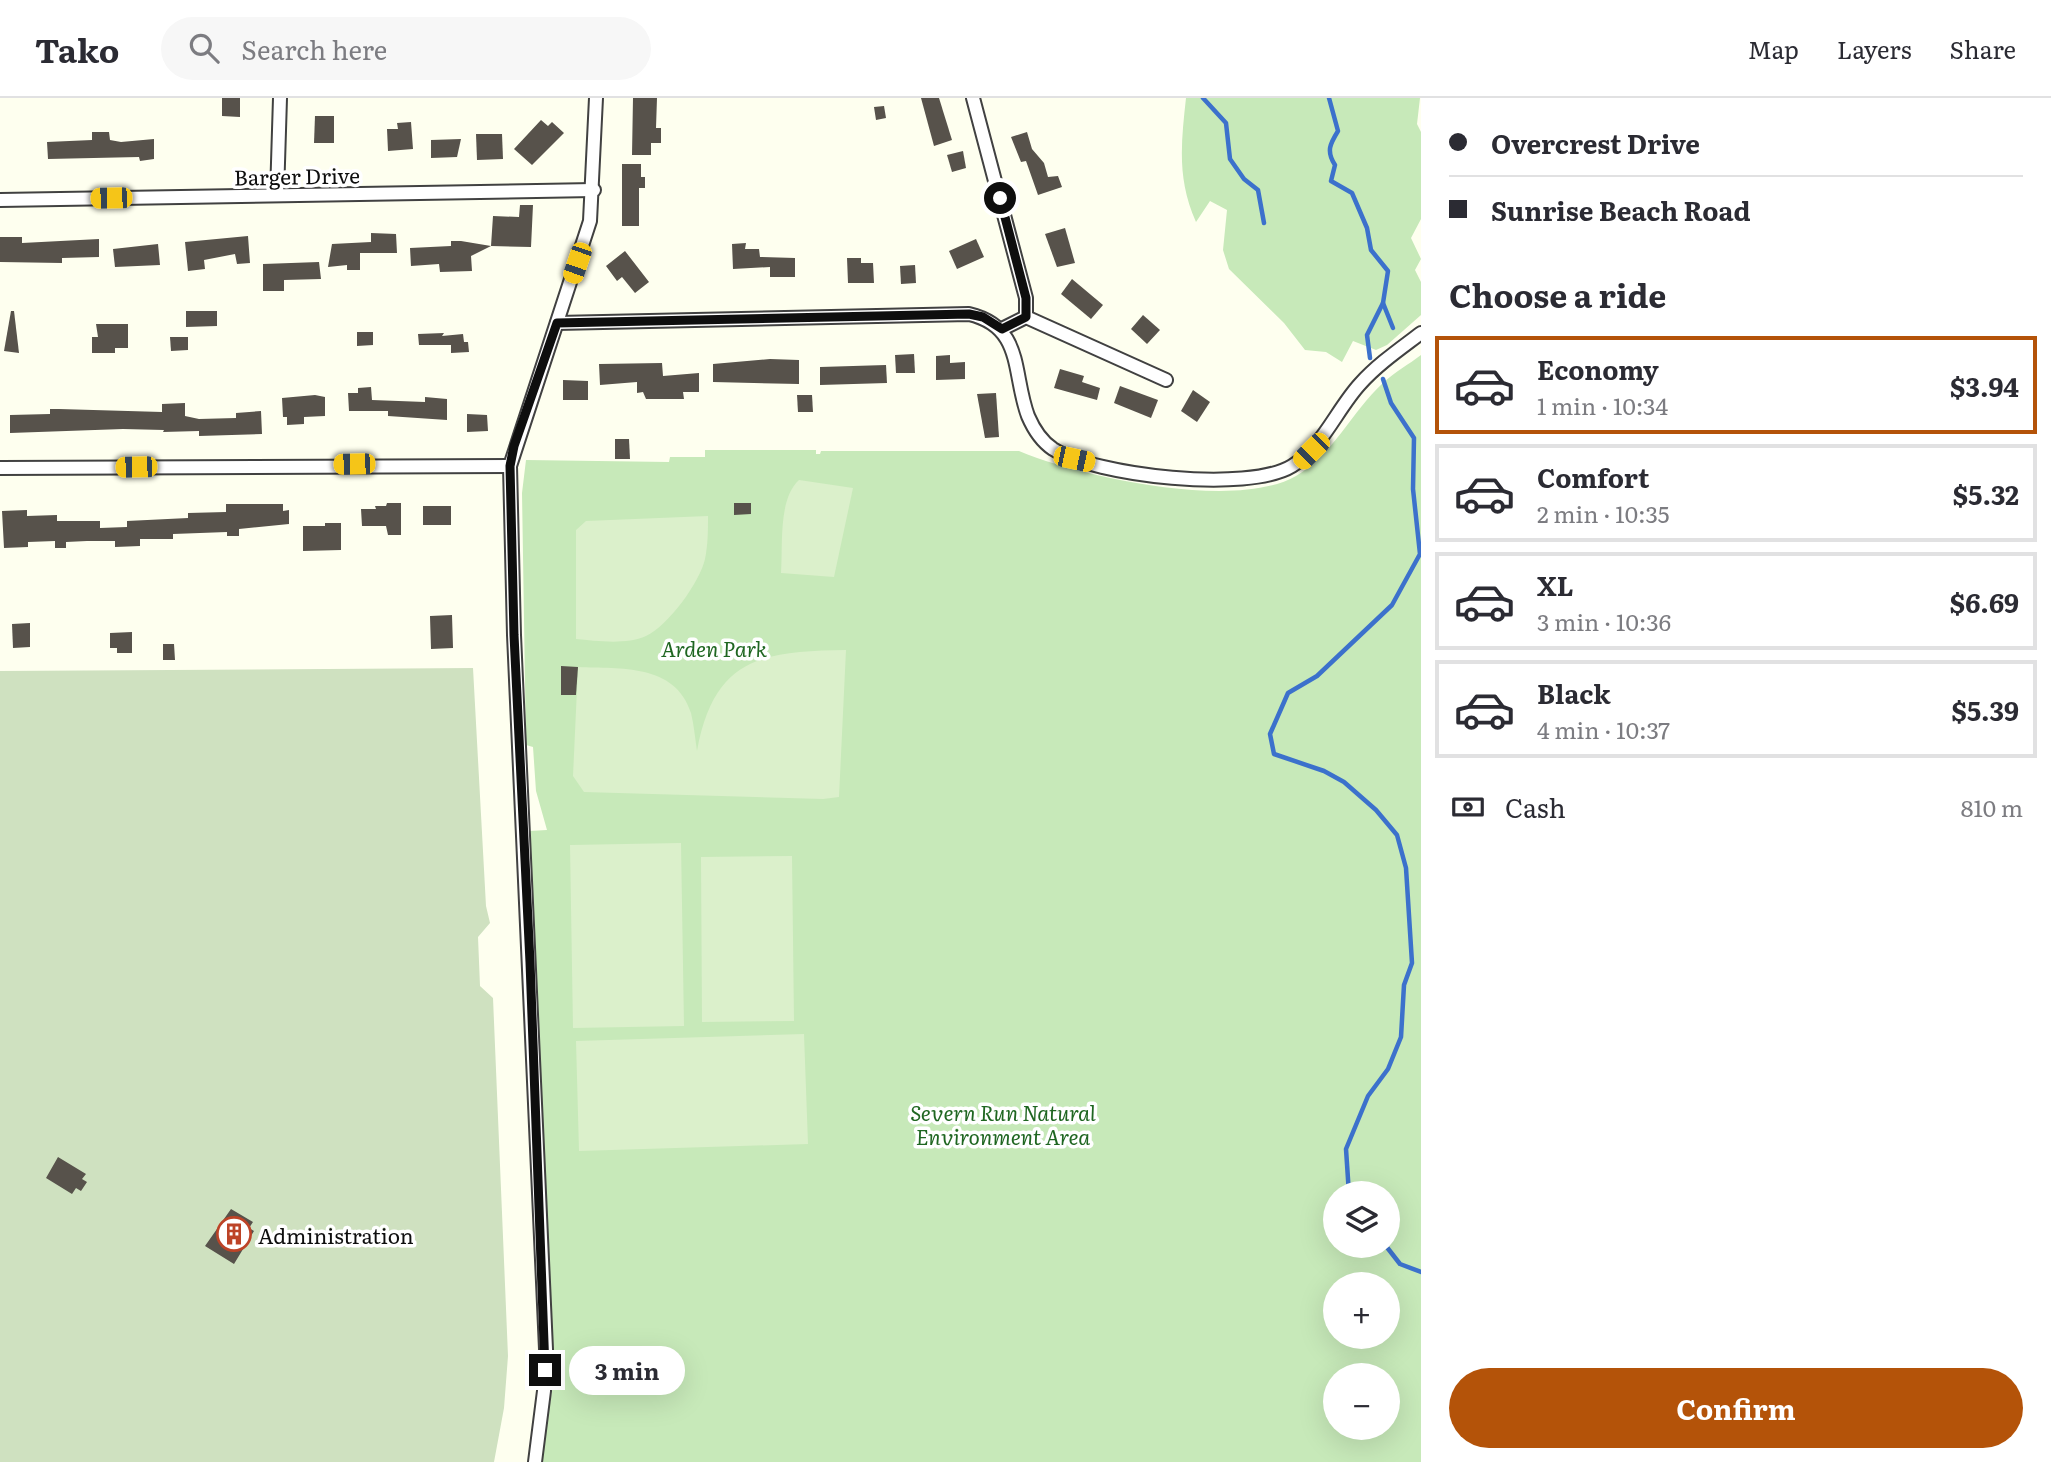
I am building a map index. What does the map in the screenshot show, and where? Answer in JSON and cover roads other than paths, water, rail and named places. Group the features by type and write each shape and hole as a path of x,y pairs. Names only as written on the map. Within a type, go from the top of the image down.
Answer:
{"street":[{"path":"277,195 280,98"},
{"path":"535,1462 546,1349 514,635 510,466 514,446 584,243 594,190 596,98"},
{"path":"973,98 1026,298 1026,317"},
{"name":"Barger Drive","path":"0,200 594,190"},
{"path":"557,323 969,314 983,317 1002,329 1013,354 1030,420 1040,438 1049,446 1074,459 1111,467 1214,481 1265,477 1300,461 1359,384 1421,333"},
{"path":"1002,329 1026,317"},
{"path":"1026,317 1166,380"},
{"path":"0,468 510,466"}],"waterway":[{"path":"1203,98 1226,123 1230,159 1244,179 1258,190 1264,223"},
{"path":"1329,98 1338,131 1330,148 1335,165 1331,181 1352,193 1367,228 1371,250 1388,271 1383,303 1367,335 1370,358"},
{"path":"1383,303 1393,328"},
{"path":"1348,1181 1346,1149 1368,1096 1388,1069 1401,1037 1404,985 1412,963 1406,868 1397,835 1376,810 1344,782 1324,771 1274,754 1270,734 1288,693 1317,676 1392,605 1420,554 1413,489 1414,438 1391,403 1383,379"},
{"path":"1395,1258 1400,1264 1421,1272"}],"place":[{"name":"Administration","path":"234,1234"}],"park label":[{"name":"Arden Park","path":"714,647"},
{"name":"Severn Run Natural Environment Area","path":"1003,1123"}]}
